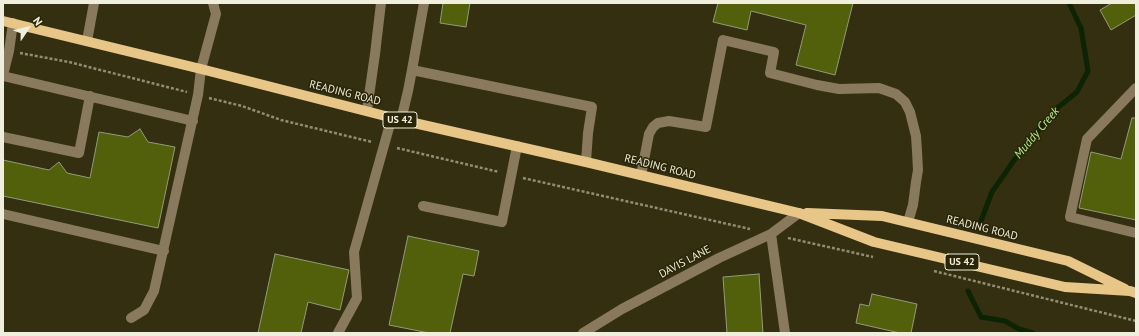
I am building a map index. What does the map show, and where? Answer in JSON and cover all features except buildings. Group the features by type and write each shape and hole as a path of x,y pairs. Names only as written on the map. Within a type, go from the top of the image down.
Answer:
{"main road":[{"name":"READING ROAD","path":"3,21 396,118 799,213 874,242 1065,287 1133,292"},
{"name":"READING ROAD","path":"799,213 882,216 908,222 1068,261 1133,292"}],"street":[{"path":"87,41 94,3"},
{"path":"131,318 144,310 154,291 193,121 202,69 216,14 213,3"},
{"path":"367,110 376,54 381,3"},
{"path":"338,333 357,298 354,252 385,145 408,91 424,3"},
{"path":"13,23 9,51 3,76 193,121"},
{"path":"641,175 649,134 653,127 658,123 669,121 706,127 723,40 774,52 770,73 817,85 840,89 879,88 896,94 905,102 910,112 916,136 918,170 913,205 908,222"},
{"path":"412,70 592,107 586,162"},
{"path":"1136,88 1087,139 1070,217 1136,233"},
{"path":"3,137 79,153 90,96"},
{"path":"423,206 502,222 517,146"},
{"name":"DAVIS LANE","path":"583,333 622,309 719,258 771,234 799,213"},
{"path":"3,214 164,251"},
{"path":"771,234 785,333"}],"path":[{"path":"9,51 69,62 242,106 281,120 511,175 875,257"},
{"path":"932,270 1136,321"}],"waterway":[{"name":"Muddy Creek","path":"981,221 992,192 1015,159 1056,109 1077,92 1088,71 1081,28 1069,3"},
{"name":"Muddy Creek","path":"968,291 981,317 1005,321 1019,329 1033,333"}]}
